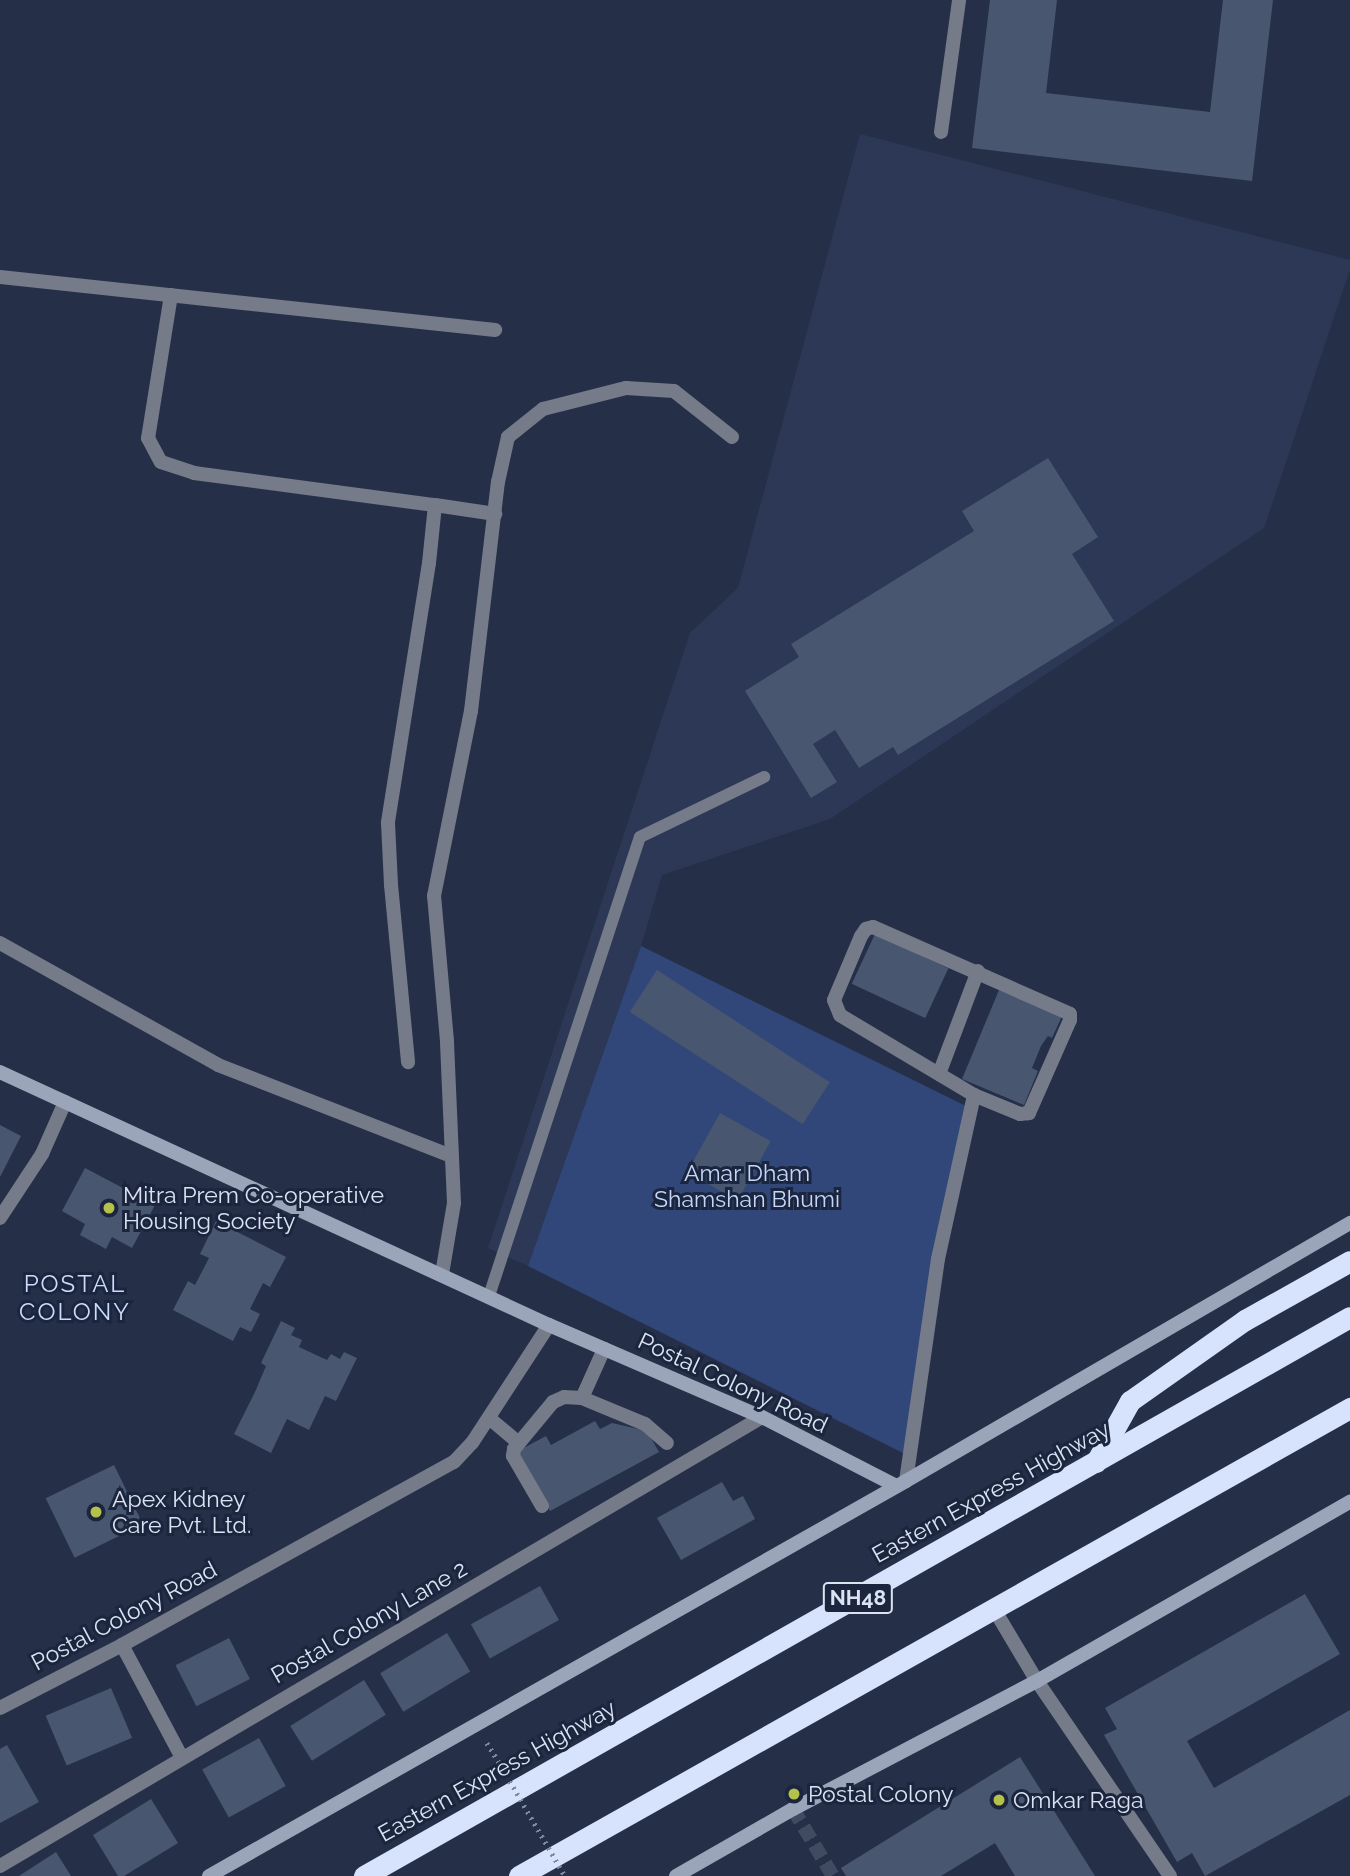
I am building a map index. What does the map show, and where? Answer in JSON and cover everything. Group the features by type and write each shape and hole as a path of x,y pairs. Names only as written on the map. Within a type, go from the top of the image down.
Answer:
{"highway":[{"path":"1095,1464 1130,1401 1245,1320 1350,1261"},
{"name":"Eastern Express Highway","path":"364,1876 1095,1464 1350,1317"},
{"path":"519,1876 1350,1409"}],"street":[{"path":"941,132 959,0"},
{"path":"0,277 495,330"},
{"path":"171,295 148,438 161,462 194,473 495,514"},
{"path":"442,1274 454,1203 447,1041 434,896 471,711 495,514 508,437 543,409 626,388 674,391 732,437"},
{"path":"408,1062 391,885 388,823 429,563 435,505"},
{"path":"873,927 978,971 1066,1010 1071,1017 1029,1113 1020,1114 974,1095 939,1074 840,1015 834,1000 866,929 873,927"},
{"path":"0,943 218,1065 452,1156"},
{"path":"939,1074 978,971"},
{"name":"Postal Colony Road","path":"0,1072 549,1325 762,1417 901,1484"},
{"path":"901,1484 938,1259 974,1095"},
{"path":"0,1218 43,1154 65,1102"},
{"path":"208,1876 901,1484 1350,1223"},
{"name":"Postal Colony Road","path":"0,1708 122,1645 454,1462 489,1418 549,1325"},
{"path":"582,1398 604,1349"},
{"path":"542,1506 513,1455 519,1443 553,1402 564,1397 582,1398 645,1424 667,1443"},
{"name":"Postal Colony Lane 2","path":"0,1866 762,1417"},
{"path":"489,1418 519,1443"},
{"path":"676,1876 793,1809 1037,1681 1350,1502"},
{"path":"995,1609 1037,1681 1170,1876"},
{"path":"122,1645 182,1758"}],"lane":[{"path":"489,1296 640,837 764,777"}],"path":[{"path":"503,1769 565,1876"}],"shaded area":[{"path":"860,134 1350,260 1350,269 1264,528 830,819 662,875 641,946 528,1266 488,1248 690,633 738,588"}],"green space":[{"name":"Amar Dham Shamshan Bhumi","path":"641,946 970,1108 907,1455 528,1266"}],"building":[{"path":"990,0 1057,0 1046,93 1210,112 1223,0 1273,0 1252,181 972,148"},
{"path":"1048,458 1098,537 1072,554 1114,621 898,755 893,747 859,768 835,730 813,744 837,782 811,798 745,691 799,657 791,644 974,531 962,511"},
{"path":"875,934 948,968 925,1018 852,984"},
{"path":"657,970 830,1082 803,1124 630,1012"},
{"path":"999,990 1062,1016 1052,1038 1048,1036 1041,1046 1032,1068 1038,1071 1024,1105 962,1079"},
{"path":"720,1113 771,1141 738,1201 687,1172"},
{"path":"0,1125 21,1136 0,1177"},
{"name":"Mitra Prem Co-operative Housing Society","path":"85,1168 155,1205 132,1248 112,1237 106,1249 80,1235 85,1224 62,1211"},
{"path":"216,1221 286,1257 270,1287 263,1283 250,1309 260,1314 251,1332 240,1327 233,1341 173,1310 188,1281 195,1285 209,1258 200,1254"},
{"path":"281,1321 295,1328 291,1335 302,1340 299,1347 327,1360 331,1354 340,1359 344,1352 357,1358 336,1401 325,1396 309,1430 287,1419 271,1453 234,1434 266,1366 261,1363"},
{"path":"595,1421 600,1429 612,1423 647,1431 659,1452 550,1511 518,1451 546,1436 551,1445"},
{"path":"114,1465 143,1524 75,1558 46,1498"},
{"path":"722,1482 733,1501 743,1496 755,1519 681,1560 657,1518"},
{"path":"540,1586 559,1620 490,1658 471,1624"},
{"path":"1305,1594 1340,1654 1187,1741 1214,1788 1350,1710 1350,1795 1205,1876 1192,1853 1177,1862 1104,1735 1117,1729 1105,1708"},
{"path":"447,1633 470,1672 403,1712 380,1673"},
{"path":"229,1638 250,1679 196,1706 176,1665"},
{"path":"364,1680 386,1715 312,1761 290,1726"},
{"path":"111,1688 132,1738 67,1765 46,1716"},
{"path":"259,1738 286,1786 229,1818 202,1770"},
{"path":"7,1745 39,1802 0,1823 0,1749"},
{"name":"Omkar Raga","path":"1020,1757 1095,1876 1015,1876 995,1843 941,1876 846,1876 841,1868"},
{"path":"151,1799 178,1843 124,1876 118,1876 93,1835"},
{"path":"56,1852 71,1876 19,1876"}],"tunnel":[{"path":"793,1809 833,1876"}],"place":[{"name":"Mitra Prem Co-operative Housing Society","path":"109,1208"},
{"name":"Apex Kidney Care Pvt. Ltd.","path":"96,1512"},
{"name":"Postal Colony","path":"794,1794"},
{"name":"Omkar Raga","path":"999,1800"}],"district":[{"name":"POSTAL COLONY","path":"75,1298"}]}
